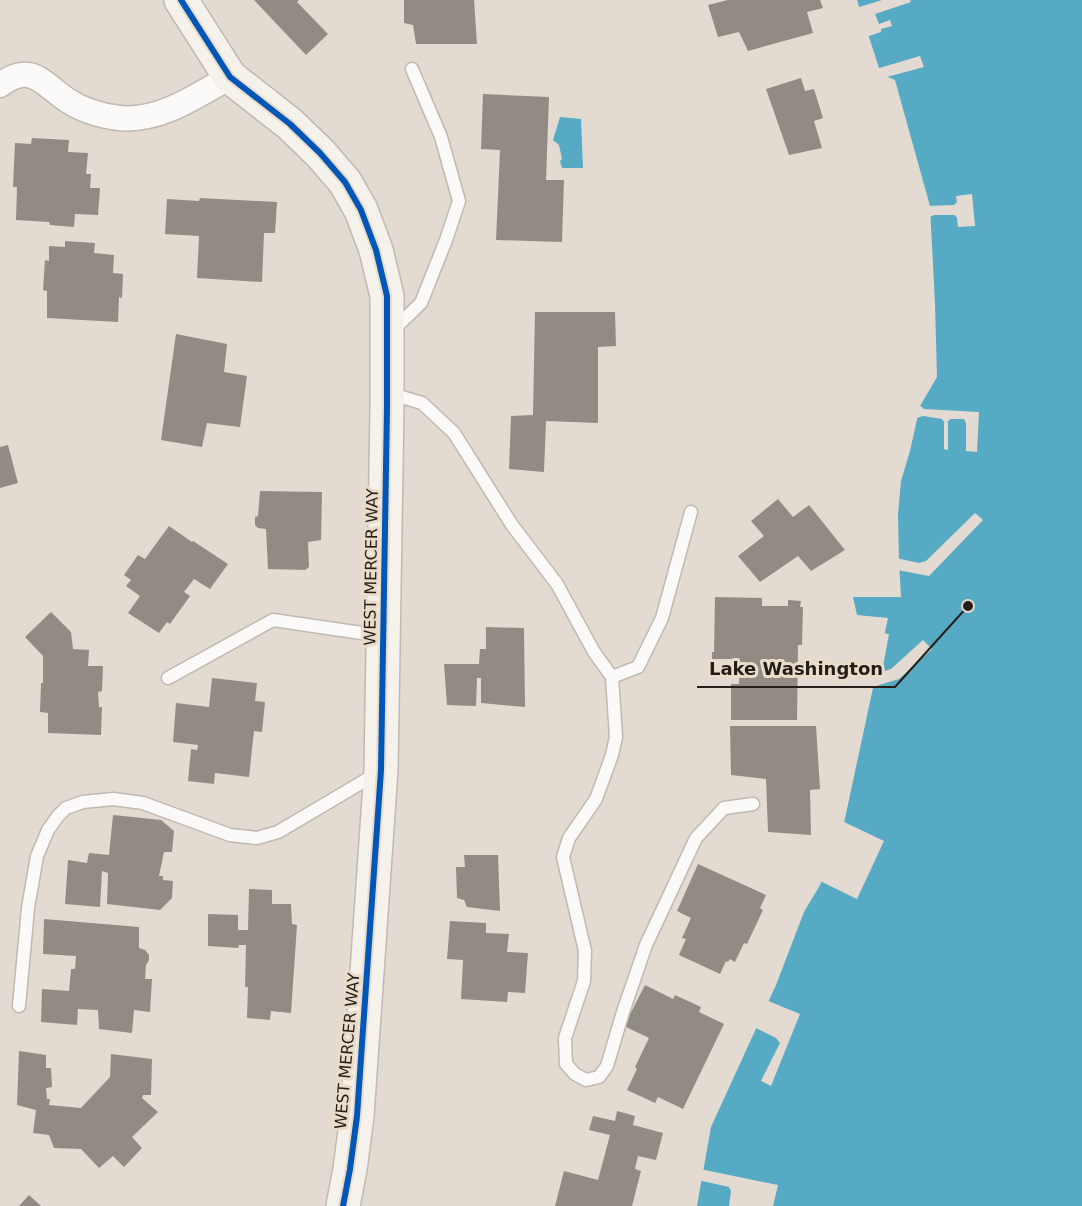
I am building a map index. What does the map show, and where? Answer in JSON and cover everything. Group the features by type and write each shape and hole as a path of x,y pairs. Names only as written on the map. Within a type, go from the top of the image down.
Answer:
{"street":[{"name":"WEST MERCER WAY","path":"181,0 230,77 290,124 320,153 345,182 361,210 376,250 387,296 381,770 357,1116 343,1206"},
{"path":"0,85 10,78 21,75 35,76 46,82 68,101 93,112 121,118 147,117 178,107 230,77"}],"lane":[{"path":"387,336 421,303 459,201 441,137 412,69"},
{"path":"387,393 422,403 454,433 512,525 557,584 594,652 612,677 616,736 612,755 596,799 569,838 563,857 585,951 584,981 566,1038 566,1064 574,1074 585,1080 599,1077 607,1066 622,1012 646,945 696,838 724,808 753,804"},
{"path":"612,677 638,667 662,618 691,512"},
{"path":"168,678 273,620 383,636"},
{"path":"19,1006 28,908 37,856 48,830 66,808 83,802 113,799 143,802 230,835 257,838 278,832 381,770"}],"water":[{"path":"857,0 1082,0 1082,1206 697,1206 711,1127 776,985 804,912 820,885 844,823 888,618 857,615 853,597 901,597 898,515 901,481 920,406 937,377 930,206 895,80 881,74"},
{"path":"560,117 581,119 583,168 562,168 559,145 553,140"}],"pier":[{"path":"882,0 910,0 911,2 875,14 879,24 890,20 892,26 866,37 856,8"},
{"path":"920,56 924,67 883,78 878,76 876,69"},
{"path":"972,194 975,226 958,227 955,215 928,217 927,206 954,205 957,202 956,196"},
{"path":"918,404 924,409 979,412 977,452 966,451 964,419 948,421 948,450 944,449 944,422 942,419 923,416 914,419"},
{"path":"975,513 983,520 929,576 897,570 896,558 919,563 926,561"},
{"path":"882,633 889,634 882,672 891,669 923,640 932,649 899,679 870,690"},
{"path":"842,821 884,841 857,899 818,880"},
{"path":"766,1000 800,1014 771,1086 761,1081 780,1043 776,1038 754,1027"},
{"path":"700,1169 778,1185 773,1206 729,1206 731,1191 729,1187 698,1180"}],"building":[{"path":"254,0 299,0 297,2 328,34 306,55"},
{"path":"404,0 474,0 477,44 416,44 413,25 404,23"},
{"path":"728,0 820,0 823,8 807,12 813,33 748,51 739,32 718,37 708,5"},
{"path":"801,78 805,91 814,89 823,118 814,121 822,148 789,155 766,89"},
{"path":"483,94 549,97 546,180 564,180 562,242 496,240 500,150 481,149"},
{"path":"32,138 69,140 68,152 88,153 86,174 91,174 90,188 100,188 98,215 75,214 74,227 50,225 49,222 16,220 17,187 13,187 15,143 31,144"},
{"path":"200,198 277,202 275,233 264,233 262,282 197,278 199,236 165,234 167,199 199,201"},
{"path":"65,241 95,243 94,253 114,255 113,273 123,274 118,322 47,318 47,291 43,290 45,260 49,261 49,246 65,247"},
{"path":"535,312 615,312 616,346 598,347 598,423 546,421 544,472 509,469 511,416 533,415"},
{"path":"176,334 227,344 224,372 247,376 240,427 207,423 202,447 161,440"},
{"path":"8,445 18,483 0,488 0,447"},
{"path":"260,491 322,492 321,540 308,542 309,567 305,570 268,569 266,529 255,525"},
{"path":"778,499 793,517 809,505 845,550 811,571 798,556 760,582 738,556 764,536 751,521"},
{"path":"169,526 228,564 210,589 194,579 184,592 190,596 170,624 167,622 159,633 128,613 140,596 126,586 131,580 124,575 138,555 145,559"},
{"path":"715,597 762,598 762,606 788,606 788,600 801,601 800,607 803,607 802,645 798,645 797,720 731,720 731,684 739,684 740,659 712,659"},
{"path":"51,612 71,632 73,649 89,650 88,666 103,666 102,691 98,692 99,707 102,707 101,735 48,733 48,713 40,712 43,656 25,637"},
{"path":"486,627 524,628 525,707 481,703 481,678 477,678 476,706 447,705 444,664 479,664 480,649 486,649"},
{"path":"212,678 257,683 255,701 265,702 262,732 254,731 249,777 215,773 214,784 188,781 191,749 197,750 198,745 173,742 176,703 209,707"},
{"path":"730,726 816,726 820,789 810,790 811,835 768,832 766,779 731,775"},
{"path":"113,815 161,820 174,831 172,852 164,852 159,876 163,876 163,880 173,881 172,898 160,910 107,904 108,873 102,871 100,907 65,904 68,860 87,863 89,853 109,855"},
{"path":"464,855 498,855 500,911 467,907 464,900 457,898 456,867 465,867"},
{"path":"698,864 766,895 760,908 763,910 747,944 744,943 735,962 730,959 726,961 720,974 679,955 686,939 682,938 691,918 677,911"},
{"path":"249,889 272,890 272,904 291,904 292,924 297,925 291,1013 271,1011 270,1020 247,1018 246,945 239,945 238,948 208,946 208,914 238,915 238,930 248,930"},
{"path":"44,919 139,927 139,948 145,950 149,955 145,979 152,979 150,1012 134,1010 132,1033 99,1029 98,1010 78,1009 77,1025 41,1022 42,989 69,991 71,969 75,969 76,956 43,954"},
{"path":"450,921 486,923 486,933 509,934 507,952 528,953 525,993 508,992 507,1002 461,999 463,960 447,959"},
{"path":"645,985 673,999 675,995 701,1007 699,1012 724,1024 683,1109 658,1097 655,1103 627,1090 649,1038 624,1026"},
{"path":"19,1051 46,1055 46,1068 51,1068 52,1087 46,1088 47,1099 50,1099 49,1105 81,1108 110,1077 111,1054 152,1059 151,1095 143,1095 142,1098 158,1112 132,1137 142,1148 124,1167 113,1156 99,1168 81,1149 54,1148 49,1135 33,1133 36,1110 17,1105"},
{"path":"617,1111 635,1116 633,1125 663,1133 656,1160 638,1156 635,1169 641,1171 632,1206 555,1206 564,1171 598,1180 610,1135 589,1130 593,1116 615,1121"},
{"path":"29,1195 41,1206 19,1206"}],"cycle path":[{"path":"181,0 230,77 290,124 320,153 345,182 361,210 376,250 387,296 381,770 357,1116 343,1206"}],"place":[{"name":"Lake Washington","path":"968,606"}]}
